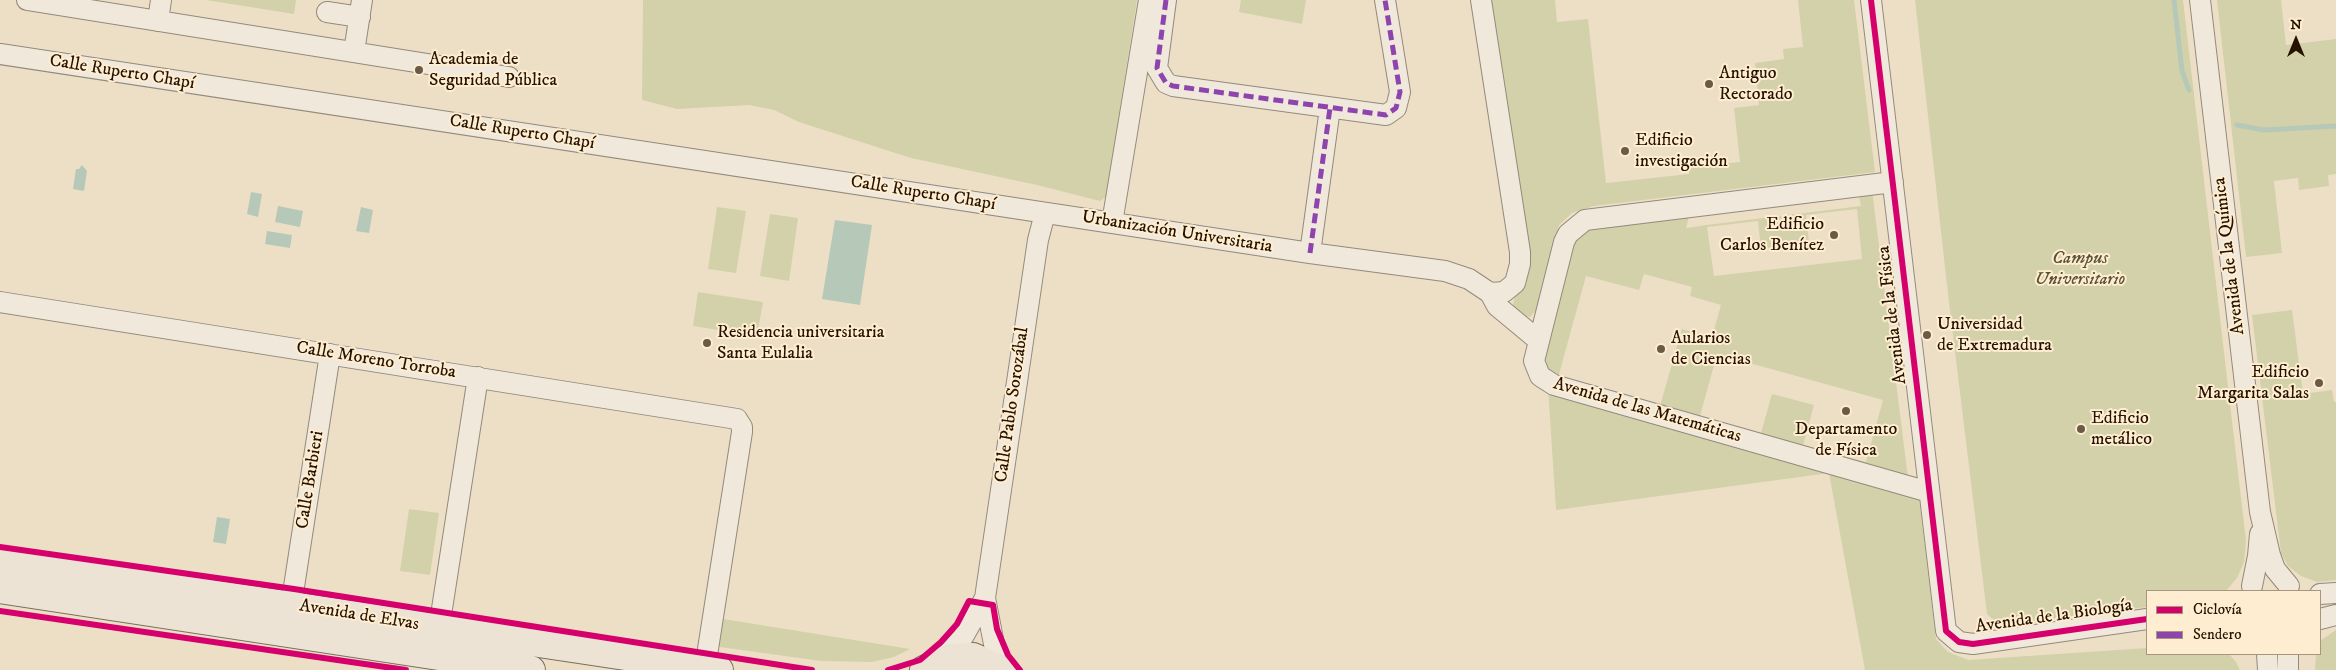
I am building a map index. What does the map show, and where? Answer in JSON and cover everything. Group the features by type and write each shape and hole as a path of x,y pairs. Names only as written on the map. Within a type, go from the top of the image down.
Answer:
{"highway":[{"name":"Avenida de Elvas","path":"0,562 712,669"},
{"name":"Avenida de Elvas","path":"0,589 531,670"},
{"path":"932,666 949,658 973,657 1004,670"}],"street":[{"path":"26,0 509,77"},
{"path":"158,21 161,0"},
{"path":"1112,223 1148,0"},
{"path":"1166,0 1157,68 1160,77 1166,83 1174,86 1386,115 1394,112 1398,105 1400,92 1385,0"},
{"path":"1480,0 1520,252 1518,276 1510,289 1496,294 1490,293"},
{"name":"Avenida de la Física","path":"1872,0 1944,626"},
{"name":"Avenida de la Química","path":"2200,0 2260,512 2275,569 2292,589"},
{"path":"327,12 361,9 354,52"},
{"name":"Calle Ruperto Chapí","path":"0,54 1045,213"},
{"path":"1310,253 1330,108"},
{"name":"Avenida de las Matemáticas","path":"1892,182 1585,220 1568,234 1564,242 1534,361 1540,376 1554,385 1928,492"},
{"name":"Urbanización Universitaria","path":"1045,213 1310,253 1445,271 1468,279 1490,293 1497,306 1538,340"},
{"name":"Calle Pablo Sorozábal","path":"1004,670 994,644 985,598 1038,240 1045,213"},
{"name":"Calle Moreno Torroba","path":"0,302 732,417 740,423 742,432 712,669"},
{"name":"Calle Barbieri","path":"291,606 330,354"},
{"path":"439,628 478,377"},
{"name":"Avenida de la Química","path":"2250,589 2258,556 2260,512"},
{"path":"2250,589 2271,581 2292,589"},
{"path":"2321,594 2336,593"},
{"name":"Calle Pablo Sorozábal","path":"932,666 963,637 985,598"},
{"path":"2321,618 2336,615"},
{"name":"Avenida de la Biología","path":"1944,626 1954,639 1973,644 2146,619"},
{"path":"2267,655 2268,670"},
{"path":"2288,655 2288,670"}],"green space":[{"path":"206,0 296,0 294,14"},
{"path":"643,0 1137,0 1106,197 1100,201 1037,185 911,158 799,122 774,110 749,105 677,109 642,100"},
{"path":"1241,0 1306,0 1302,24 1239,12"},
{"path":"1487,0 1555,0 1557,22 1588,19 1606,183 1689,174 1689,167 1740,162 1734,108 1759,105 1755,63 1784,59 1783,49 1803,47 1798,0 1854,0 1875,172 1594,206 1572,213 1559,225 1538,308 1530,317 1519,315 1513,306 1515,294 1524,284 1528,235"},
{"name":"Campus Universitario","path":"1915,0 2183,0 2246,541 2244,562 2237,578 2227,590 2146,590 2146,607 1999,625 1987,614"},
{"path":"2217,0 2281,0 2286,45 2336,39 2336,174 2328,175 2329,186 2299,190 2298,178 2274,181 2282,253 2246,257"},
{"path":"1872,190 1908,478 1555,378 1546,372 1541,357 1571,239 1588,226 1690,213 1686,228 1861,206 1858,192","holes":["1857,209 1862,259 1714,276 1707,227 1758,221 1761,249 1809,243 1806,215","1644,274 1692,287 1690,296 1721,305 1712,337 1682,329 1660,406 1558,378 1586,276 1639,290","1717,354 1883,400 1866,462 1803,445 1814,405 1772,394 1761,433 1700,416"]},
{"path":"717,207 746,211 736,273 708,269"},
{"path":"770,214 798,218 789,281 760,276"},
{"path":"698,292 763,302 757,336 693,326"},
{"path":"2292,310 2303,394 2332,390 2334,402 2336,402 2336,580 2317,582 2301,576 2288,566 2281,553 2252,315"},
{"path":"1548,387 1919,498 1936,639 1948,652 1968,660 2146,648 2146,655 2230,655 2240,670 1865,670 1829,473 1556,510"},
{"path":"409,509 439,513 430,575 400,571"},
{"path":"717,618 910,649 894,657 872,662 821,661 713,646"},
{"path":"2336,630 2336,670 2315,670 2316,655 2321,655 2321,640"}],"shaded area":[{"path":"82,165 87,171 84,191 73,189 76,169 79,169"},
{"path":"251,192 262,194 258,217 247,214"},
{"path":"278,206 303,211 300,227 275,222"},
{"path":"361,207 373,210 369,233 356,231"},
{"path":"835,220 872,225 860,305 822,299"},
{"path":"267,231 292,235 290,248 265,244"},
{"path":"217,517 230,519 226,544 213,542"}],"waterway":[{"path":"2174,0 2182,71 2189,90"},
{"path":"2237,125 2264,130 2336,126"}],"marked path":[{"path":"1166,0 1157,68 1166,83 1173,86 1386,115 1396,108 1400,92 1385,0"},
{"path":"1310,253 1330,108"}],"cycle path":[{"path":"1871,0 1946,631 1959,642 1973,644 2146,619"},
{"path":"0,547 294,589 812,670"},
{"path":"888,670 920,660 941,642 957,624 969,601 993,605 997,629 1008,655 1020,670"},
{"path":"0,611 406,670"}],"place":[{"name":"Academia de Seguridad Pública","path":"419,70"},
{"name":"Antiguo Rectorado","path":"1709,84"},
{"name":"Edificio investigación","path":"1625,151"},
{"name":"Edificio Carlos Benítez","path":"1834,235"},
{"name":"Universidad de Extremadura","path":"1927,335"},
{"name":"Residencia universitaria Santa Eulalia","path":"707,343"},
{"name":"Aularios de Ciencias","path":"1661,349"},
{"name":"Edificio Margarita Salas","path":"2319,383"},
{"name":"Departamento de Física","path":"1846,411"},
{"name":"Edificio metálico","path":"2081,429"}]}
